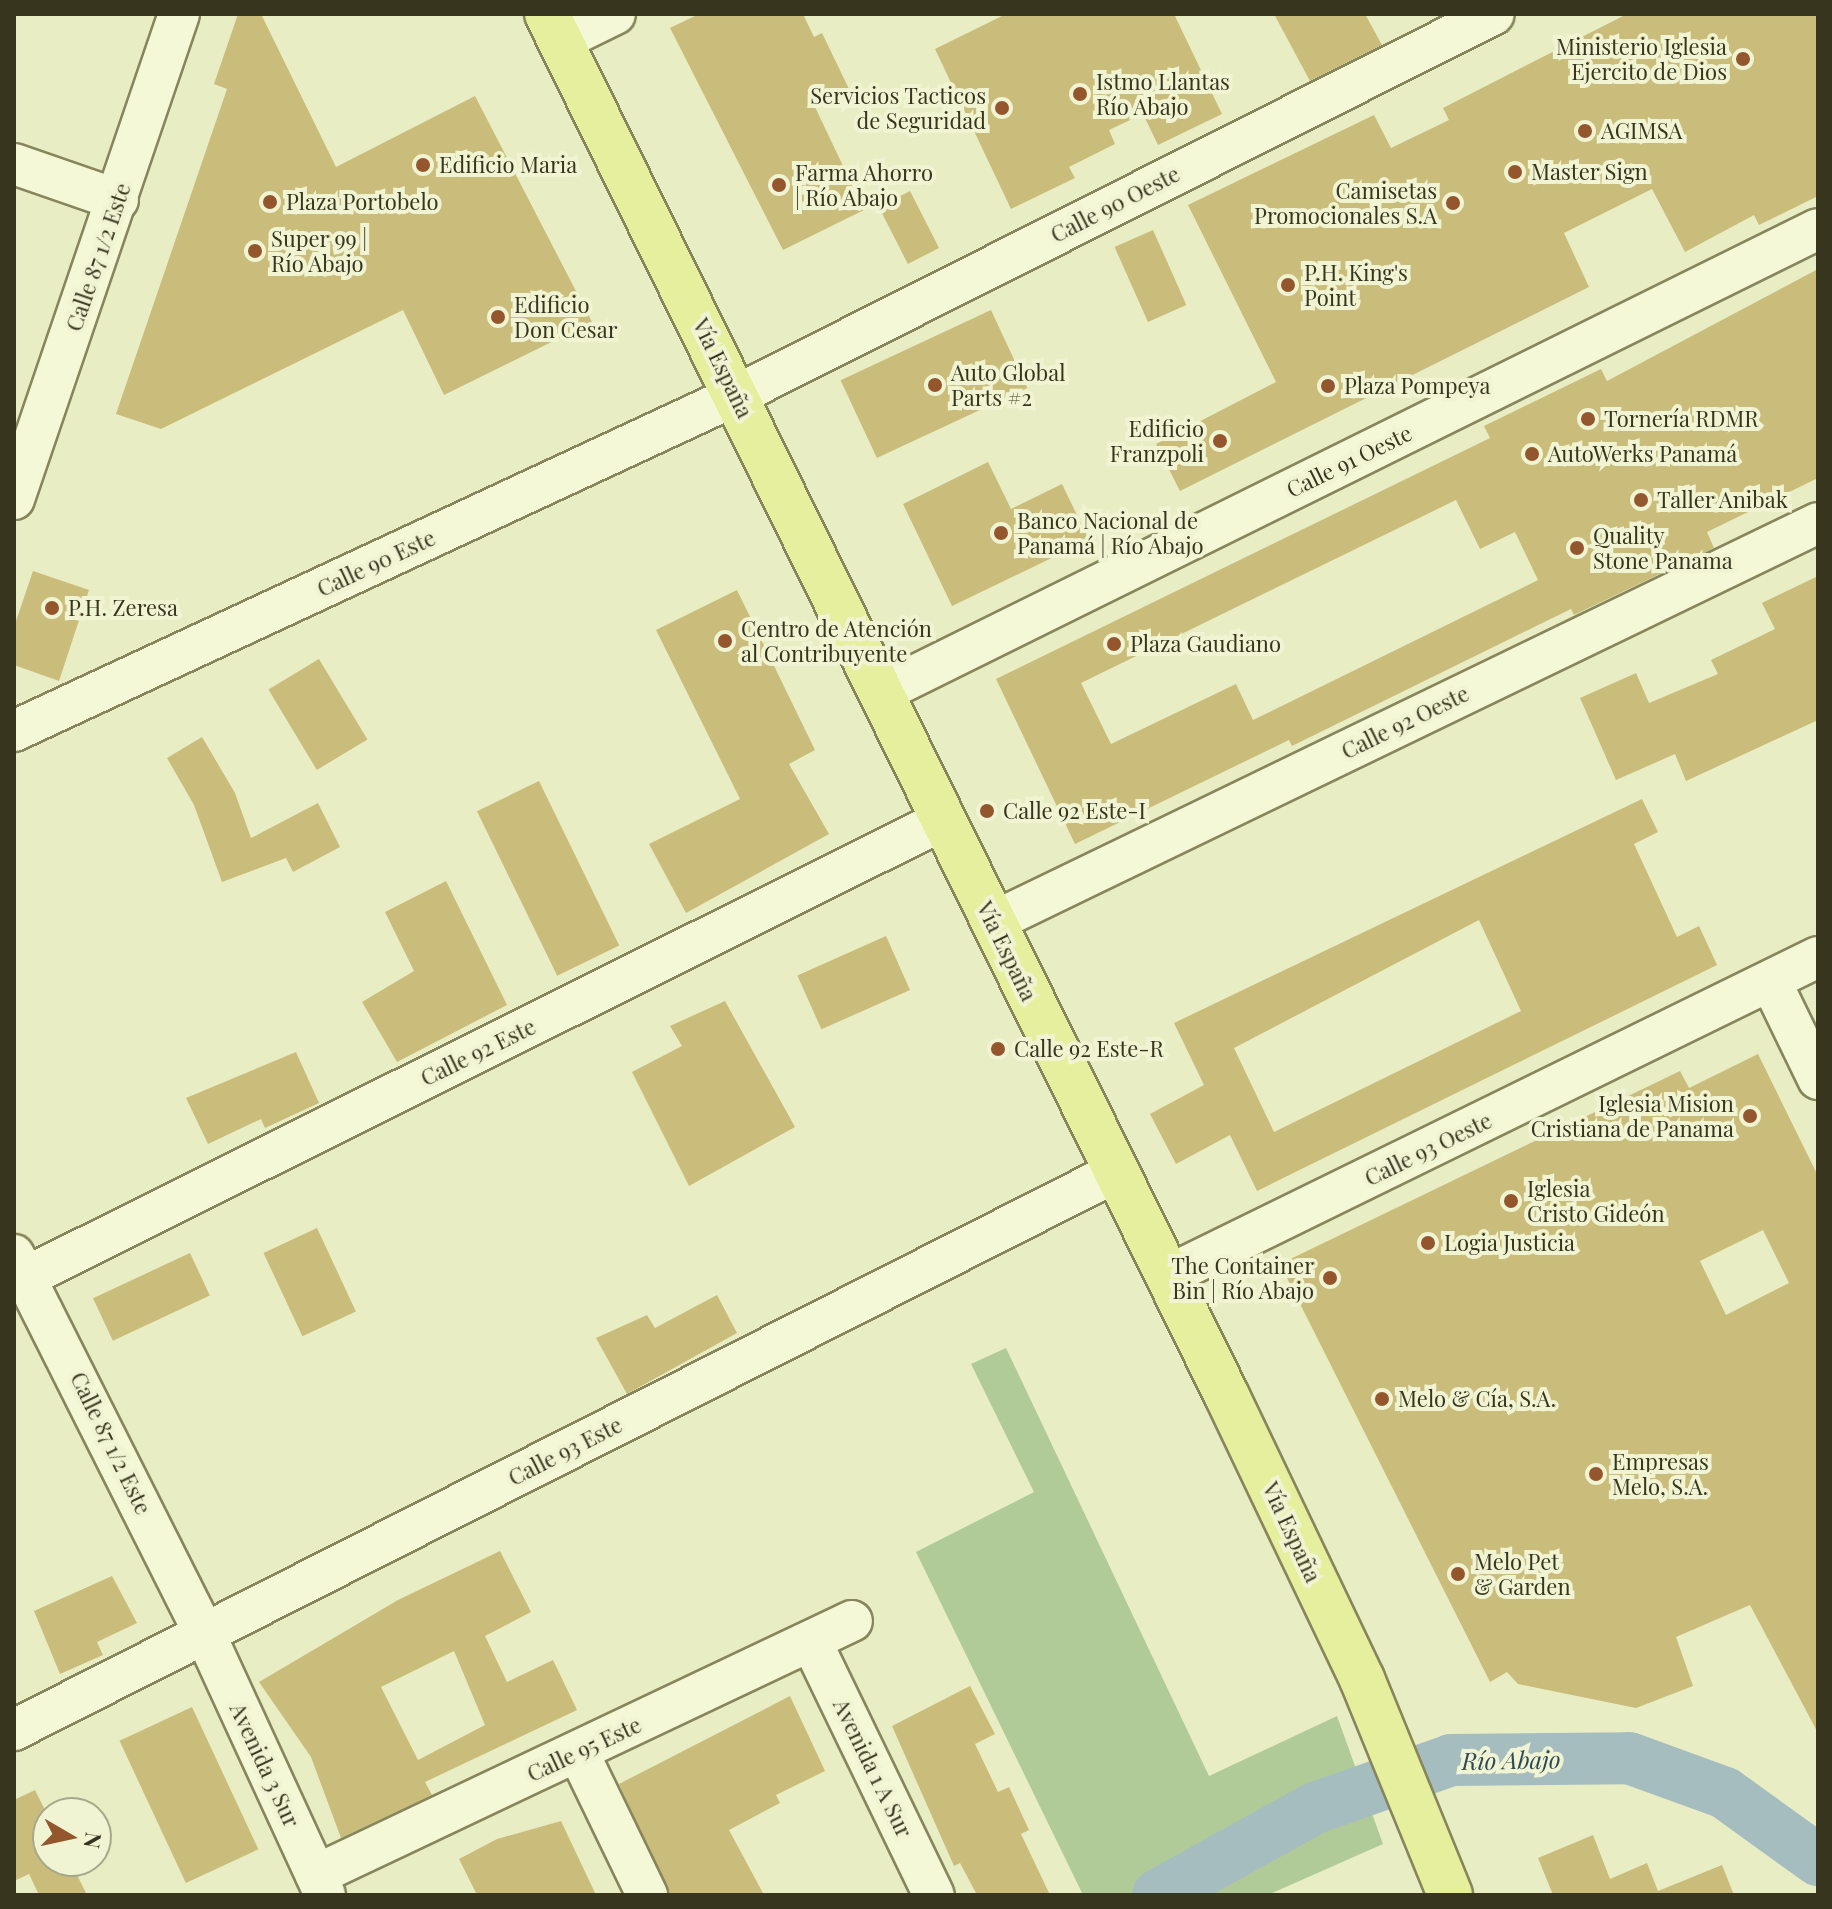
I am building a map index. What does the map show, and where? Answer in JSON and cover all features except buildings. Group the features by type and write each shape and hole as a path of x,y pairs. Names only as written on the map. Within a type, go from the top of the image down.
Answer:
{"main road":[{"name":"Vía España","path":"553,28 737,395 941,821 1167,1276 1380,1723 1445,1882"}],"street":[{"name":"Calle 87 1/2 Este","path":"14,499 179,14"},
{"path":"553,28 615,14"},
{"name":"Calle 90 Oeste","path":"737,395 1494,14"},
{"path":"14,164 118,200"},
{"name":"Calle 91 Oeste","path":"880,693 1818,229"},
{"name":"Calle 90 Este","path":"14,731 737,395"},
{"name":"Calle 92 Oeste","path":"993,922 1818,523"},
{"name":"Calle 92 Este","path":"18,1272 941,821"},
{"name":"Calle 93 Oeste","path":"1167,1276 1818,957"},
{"path":"1771,982 1818,1079"},
{"name":"Calle 93 Este","path":"14,1730 1116,1172"},
{"name":"Calle 87 1/2 Este","path":"18,1272 205,1634"},
{"name":"Calle 95 Este","path":"320,1885 578,1752 852,1621"},
{"name":"Avenida 3 Sur","path":"205,1634 320,1885"},
{"name":"Avenida 1 A Sur","path":"811,1641 934,1895"},
{"path":"578,1752 647,1895"}],"green space":[{"path":"1006,1348 1209,1776 1337,1716 1383,1844 1268,1895 1083,1895 916,1552 1034,1492 971,1364"}],"waterway":[{"name":"Río Abajo","path":"1158,1895 1315,1808 1451,1760 1629,1758 1725,1793 1818,1860"}],"place":[{"name":"Ministerio Iglesia Ejercito de Dios","path":"1743,59"},
{"name":"Istmo Llantas Río Abajo","path":"1080,94"},
{"name":"Servicios Tacticos de Seguridad","path":"1002,108"},
{"name":"AGIMSA","path":"1585,131"},
{"name":"Edificio Maria","path":"423,165"},
{"name":"Master Sign","path":"1515,172"},
{"name":"Farma Ahorro | Río Abajo","path":"779,185"},
{"name":"Plaza Portobelo","path":"270,202"},
{"name":"Camisetas Promocionales S.A","path":"1453,203"},
{"name":"Super 99 | Río Abajo","path":"255,251"},
{"name":"P.H. King's Point","path":"1288,285"},
{"name":"Edificio Don Cesar","path":"498,317"},
{"name":"Auto Global Parts #2","path":"935,385"},
{"name":"Plaza Pompeya","path":"1328,386"},
{"name":"Tornería RDMR","path":"1588,419"},
{"name":"Edificio Franzpoli","path":"1220,441"},
{"name":"AutoWerks Panamá","path":"1532,454"},
{"name":"Taller Anibak","path":"1641,500"},
{"name":"Banco Nacional de Panamá | Río Abajo","path":"1001,533"},
{"name":"Quality Stone Panama","path":"1577,548"},
{"name":"P.H. Zeresa","path":"52,608"},
{"name":"Centro de Atención al Contribuyente","path":"725,641"},
{"name":"Plaza Gaudiano","path":"1114,644"},
{"name":"Calle 92 Este-I","path":"987,811"},
{"name":"Calle 92 Este-R","path":"998,1049"},
{"name":"Iglesia Mision Cristiana de Panama","path":"1750,1116"},
{"name":"Iglesia Cristo Gideón","path":"1511,1201"},
{"name":"Logia Justicia","path":"1428,1243"},
{"name":"The Container Bin | Río Abajo","path":"1330,1278"},
{"name":"Melo & Cía, S.A.","path":"1382,1399"},
{"name":"Empresas Melo, S.A.","path":"1596,1474"},
{"name":"Melo Pet & Garden","path":"1458,1574"}]}
